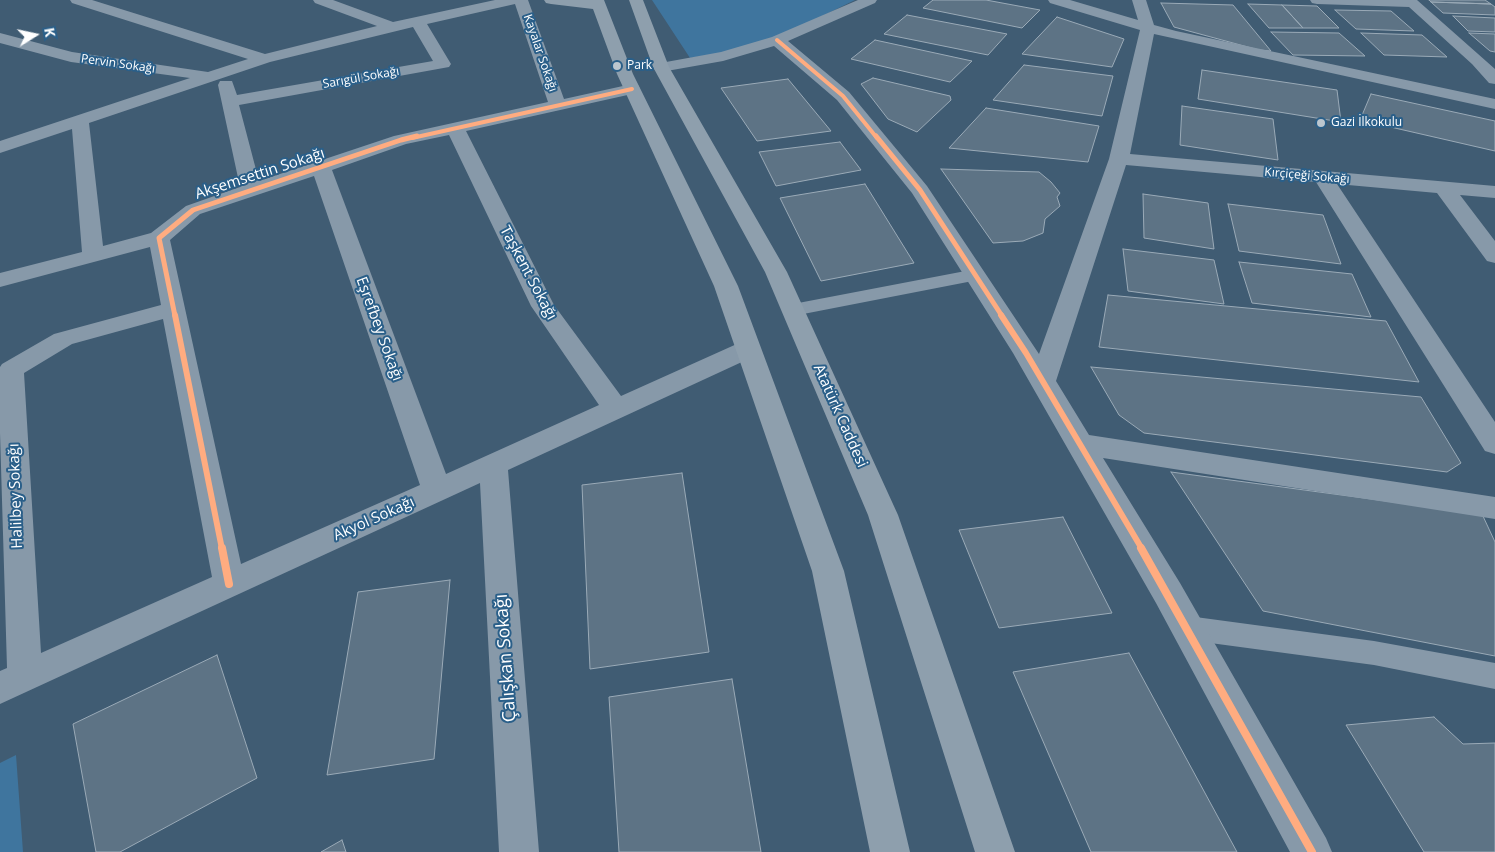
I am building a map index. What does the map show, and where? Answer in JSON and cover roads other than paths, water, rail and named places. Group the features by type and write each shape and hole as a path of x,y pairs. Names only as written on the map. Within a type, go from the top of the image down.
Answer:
{"main road":[{"path":"551,0 598,3 632,89 726,286 828,571 890,852"},
{"name":"Atatürk Caddesi","path":"636,0 661,67 776,272 883,515 995,852"}],"street":[{"path":"77,0 264,58"},
{"path":"320,0 392,27"},
{"path":"0,147 264,58 515,0"},
{"name":"Kayalar Sokağı","path":"521,0 558,106"},
{"path":"661,67 723,56 778,40 870,0"},
{"path":"1055,0 1148,28 1495,104"},
{"path":"1043,381 1119,159 1148,28 1139,0"},
{"path":"1317,0 1410,1 1478,60 1495,79"},
{"name":"Sarıgül Sokağı","path":"230,101 443,64 418,22"},
{"name":"Pervin Sokağı","path":"0,38 71,57 216,74"},
{"path":"778,40 844,96 920,190 976,275 1043,381 1188,628 1312,852"},
{"name":"Akşemsettin Sokağı","path":"216,74 230,101 251,190"},
{"name":"Akşemsettin Sokağı","path":"159,238 193,210 401,140 632,89"},
{"path":"80,120 93,256"},
{"name":"Taşkent Sokağı","path":"455,128 543,306 616,409"},
{"path":"0,130 22,140"},
{"name":"Kırçiçeği Sokağı","path":"1119,159 1495,192"},
{"name":"Eşrefbey Sokağı","path":"321,167 437,490"},
{"path":"1323,178 1495,444"},
{"path":"1444,188 1495,256"},
{"path":"0,280 159,238 229,584"},
{"name":"Halilbey Sokağı","path":"12,683 6,392 11,370 63,339 174,309"},
{"name":"Akyol Sokağı","path":"12,683 748,349"},
{"path":"1080,444 1495,508"},
{"name":"Çalışkan Sokağı","path":"493,465 519,852"}],"lane":[{"path":"793,310 976,275"},
{"path":"1188,628 1374,653 1495,676"}],"place":[{"name":"Park","path":"617,66"},
{"name":"Gazi İlkokulu","path":"1321,123"}]}
